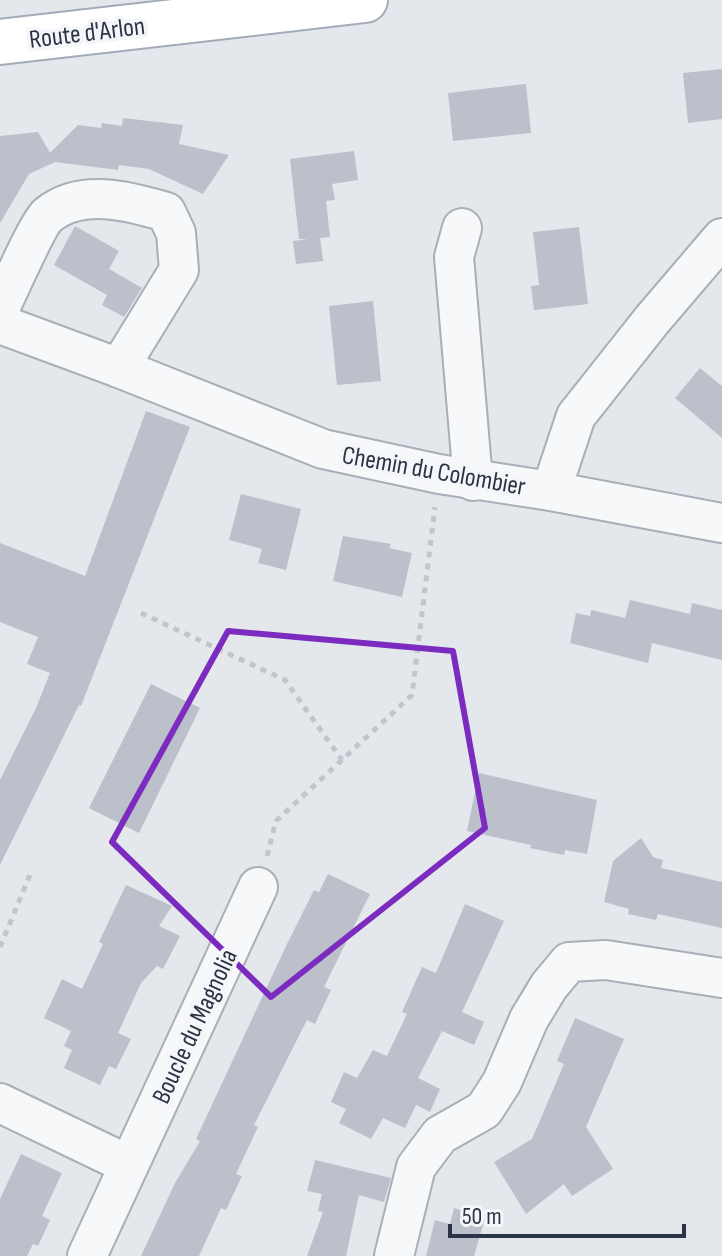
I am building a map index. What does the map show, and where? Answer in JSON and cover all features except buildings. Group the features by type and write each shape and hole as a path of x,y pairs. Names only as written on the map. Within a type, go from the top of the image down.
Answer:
{"main road":[{"name":"Route d'Arlon","path":"0,42 365,0"}],"street":[{"path":"0,308 46,216 75,200 126,201 166,212 176,233 179,270 119,368"},
{"path":"456,478 454,257 462,228"},
{"name":"Chemin du Colombier","path":"0,324 323,449 456,478 551,491 576,416 722,238"},
{"path":"551,491 722,523"},
{"name":"Boucle du Magnolia","path":"87,1256 258,887"},
{"path":"394,1256 416,1167 440,1135 484,1110 502,1082 529,1019 549,986 569,962 606,960 722,978"},
{"path":"0,1103 129,1165"}],"path":[{"path":"258,887 276,821 412,695 456,478"},
{"path":"141,613 285,680 342,760"},
{"path":"0,947 32,870"}],"highlighted area":[{"path":"228,631 453,651 485,828 271,997 112,842"}]}
